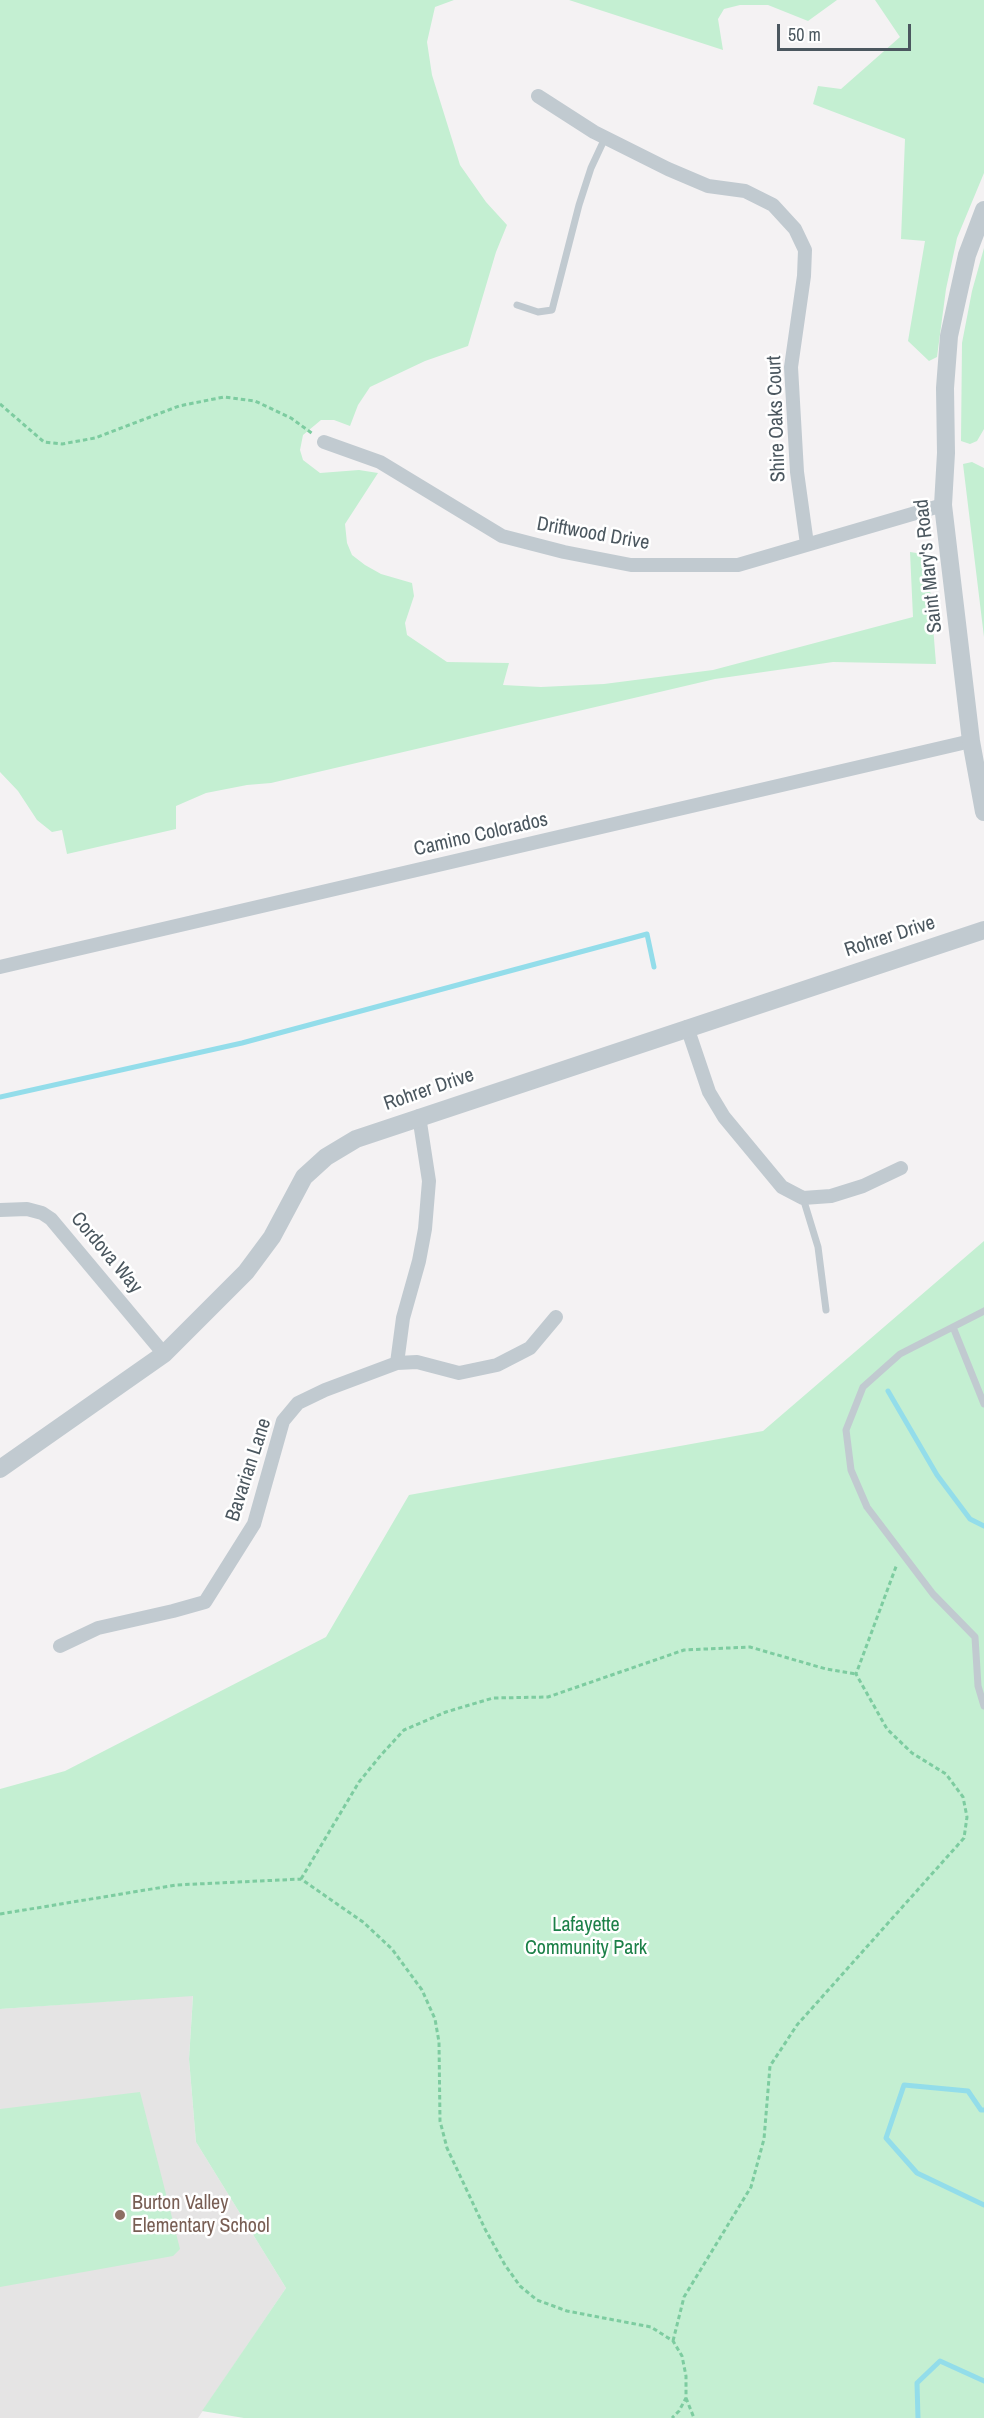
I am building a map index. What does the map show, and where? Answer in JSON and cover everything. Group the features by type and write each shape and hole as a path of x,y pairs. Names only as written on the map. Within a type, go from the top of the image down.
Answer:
{"street":[{"name":"Shire Oaks Court","path":"538,96 605,138 708,186 745,191 772,205 795,229 805,250 804,276 791,367 796,472 807,544"},
{"name":"Saint Mary's Road","path":"984,210 967,255 949,336 945,388 946,453 943,505 971,741 984,812"},
{"name":"Driftwood Drive","path":"324,442 380,462 502,536 564,552 630,565 738,565 943,505"},
{"name":"Camino Colorados","path":"0,967 971,741"},
{"name":"Rohrer Drive","path":"0,1469 164,1354 246,1272 272,1237 304,1177 326,1157 356,1139 419,1116 984,930"},
{"path":"687,1027 709,1092 724,1117 782,1187 803,1198 831,1196 863,1186 901,1168"},
{"path":"419,1116 429,1181 419,1261 404,1318 398,1363 417,1362 459,1373 497,1365 530,1348 556,1317"},
{"name":"Cordova Way","path":"0,1210 27,1209 42,1213 51,1219 164,1354"},
{"name":"Bavarian Lane","path":"60,1646 98,1628 205,1602 254,1524 283,1421 298,1403 325,1390 398,1363"}],"lane":[{"path":"517,305 538,312 552,310 579,205 591,168 605,138"},
{"path":"803,1198 818,1247 826,1311"},
{"path":"984,1311 900,1354 863,1387 846,1430 851,1470 867,1508 900,1554 933,1594 975,1637 978,1686 984,1706"},
{"path":"953,1327 984,1404"}],"path":[{"path":"0,404 44,441 62,444 94,438 179,406 224,398 255,401 291,418 324,442"},
{"path":"673,2341 684,2297 751,2187 764,2139 770,2066 797,2025 964,1839 967,1817 963,1797 946,1774 912,1753 887,1729 856,1674 900,1554"},
{"path":"301,1879 359,1782 381,1755 404,1730 446,1712 493,1698 548,1697 684,1650 750,1647 826,1669 856,1674"},
{"path":"0,1914 176,1885 301,1879 363,1922 392,1949 422,1990 435,2019 439,2042 440,2121 447,2148 484,2229 505,2265 520,2286 537,2300 567,2311 651,2327 673,2341 682,2356 686,2376 686,2398 694,2418"},
{"path":"672,2418 686,2398"}],"shaded area":[{"name":"Burton Valley Elementary School","path":"193,1995 189,2059 196,2142 286,2288 198,2418 0,2418 0,2009"}],"green space":[{"path":"0,0 454,0 435,7 427,42 432,75 460,165 486,202 507,225 496,252 468,346 425,361 370,387 358,405 350,426 334,420 321,420 303,435 300,450 303,460 320,473 359,470 378,473 345,524 347,543 352,555 365,565 381,574 412,583 414,596 405,623 407,635 447,662 509,663 503,685 541,687 604,684 713,670 913,617 910,552 923,554 929,575 936,664 833,662 715,679 271,783 206,793 176,806 176,829 67,854 62,830 52,832 37,820 18,791 0,772"},
{"path":"569,0 837,0 808,21 768,5 740,5 724,9 718,19 723,50"},
{"path":"875,0 984,0 984,173 957,238 946,289 937,357 929,361 908,341 925,241 901,239 905,139 813,104 818,86 841,89 900,37"},
{"path":"984,248 984,429 977,441 970,444 961,441 962,343 972,291"},
{"path":"972,462 984,468 984,637 963,464"},
{"name":"Lafayette Community Park","path":"984,1241 984,2418 244,2418 202,2411 286,2288 196,2142 189,2059 193,1996 0,2009 0,1789 65,1771 326,1637 409,1495 763,1431"},
{"path":"140,2092 180,2249 173,2256 0,2287 0,2109"}],"waterway":[{"path":"0,1097 242,1043 647,934 654,967"},
{"path":"888,1391 937,1475 970,1519 984,1526"},
{"path":"984,2110 981,2110 968,2091 904,2085 886,2138 917,2173 984,2205"},
{"path":"918,2418 917,2383 940,2361 984,2381"}],"place":[{"name":"Burton Valley Elementary School","path":"120,2215"}]}
